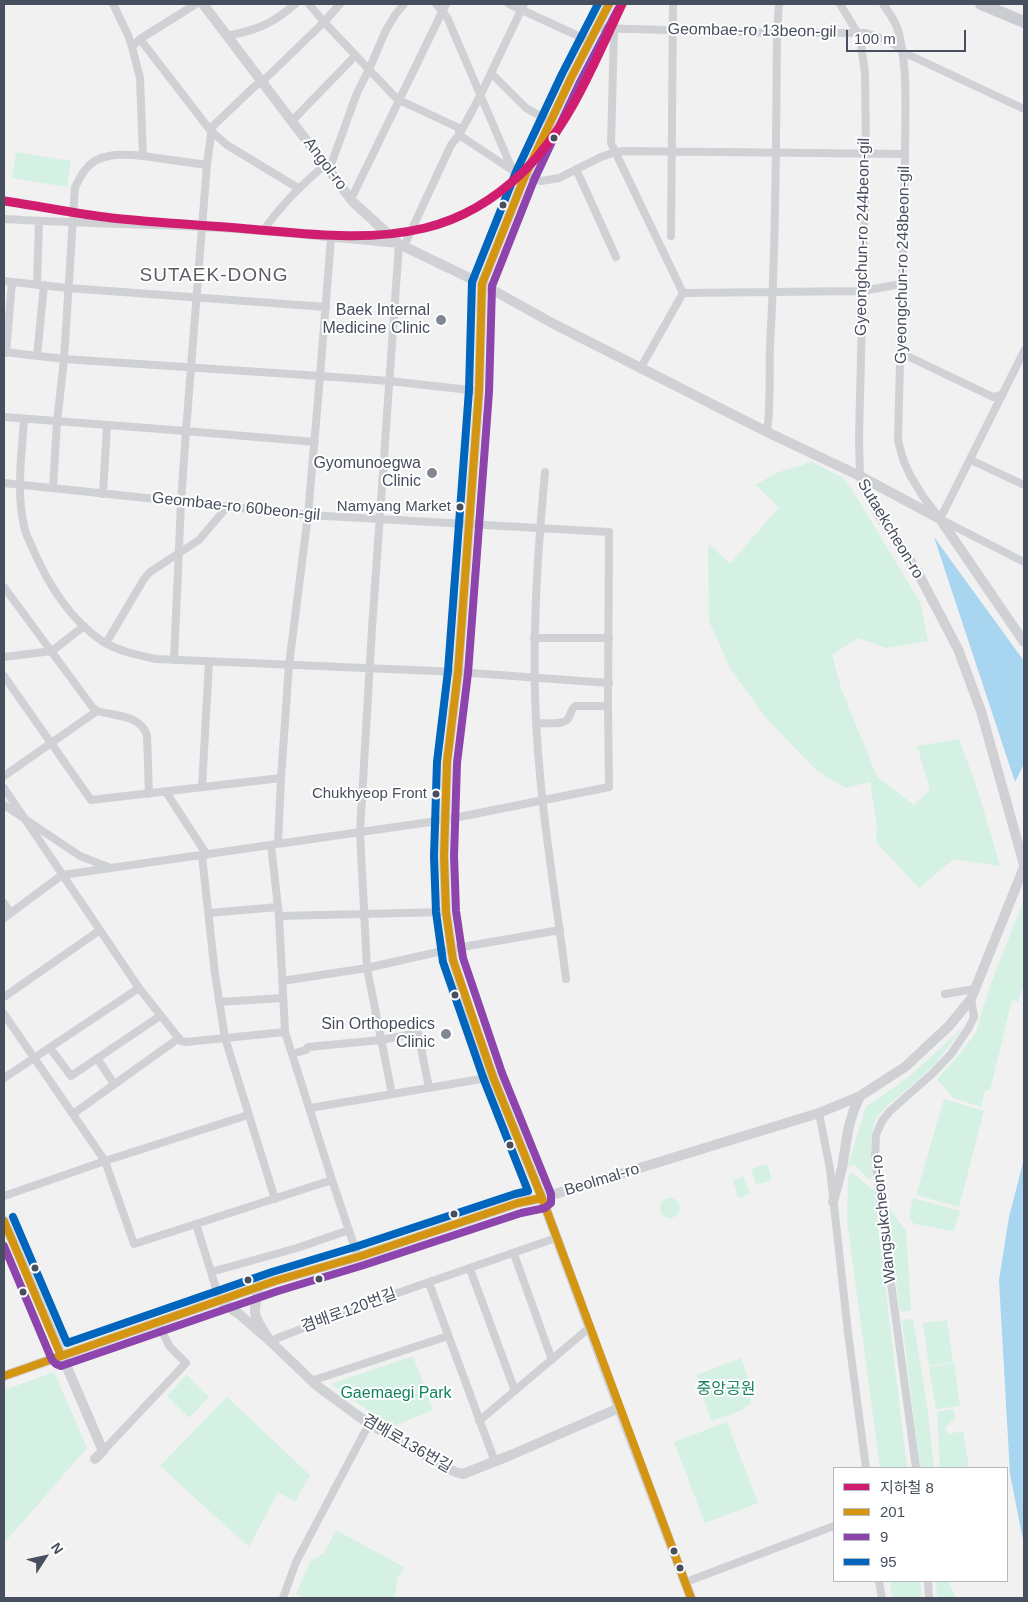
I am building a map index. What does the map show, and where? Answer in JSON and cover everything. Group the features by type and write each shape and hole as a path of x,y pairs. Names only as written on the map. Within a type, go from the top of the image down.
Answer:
{"main road":[{"path":"981,4 1024,22"}],"street":[{"path":"113,4 128,34 140,78 143,156"},
{"path":"132,47 196,4"},
{"name":"Angol-ro","path":"203,4 351,199 401,245 482,284"},
{"path":"227,36 253,30 272,22 295,4"},
{"path":"309,4 355,56 400,100 459,128 458,135"},
{"path":"174,660 186,431 206,165 212,127 255,86 262,82 340,4"},
{"path":"263,231 277,211 298,188 327,168 357,93 385,32 394,15 404,4"},
{"path":"436,4 447,17 509,162 520,174"},
{"path":"351,199 446,4"},
{"path":"509,4 523,7 589,41"},
{"path":"609,4 550,121 520,174 482,284 479,392 458,672 447,762 444,820 446,912 451,949 469,1010 493,1077 542,1198 619,1408 692,1598"},
{"path":"671,236 673,4"},
{"path":"767,432 770,406 779,4"},
{"name":"Gyeongchun-ro 244beon-gil","path":"840,4 858,32 863,48 866,152 859,438 860,476"},
{"name":"Gyeongchun-ro 248beon-gil","path":"883,4 900,35 906,105 898,441 900,453 910,475 940,519"},
{"path":"392,1094 367,968 360,832 389,381 401,245 451,145 480,96 523,7"},
{"name":"Geombae-ro 13beon-gil","path":"596,28 614,30 777,33 866,32 890,41 902,52 1024,109"},
{"path":"614,30 611,143 683,293"},
{"path":"140,40 212,131 227,145 298,188"},
{"path":"292,121 355,56"},
{"path":"491,73 526,108 550,121"},
{"path":"458,135 520,174 541,181 559,178 615,152 866,152 872,154 905,154"},
{"path":"53,488 57,422 64,359 75,187 85,169 100,157 126,154 206,165"},
{"path":"576,169 616,257"},
{"path":"4,219 202,227 263,231 401,245"},
{"path":"37,356 40,285 39,221"},
{"path":"331,238 315,442 308,515 289,665 275,845 285,1032 358,1257"},
{"path":"326,307 8,282 5,352 64,359 389,381 479,392"},
{"name":"Sutaekcheon-ro","path":"482,284 640,369 860,476 876,509 917,571 958,650 981,711 1024,866"},
{"path":"683,293 862,291 901,284"},
{"path":"640,369 683,293"},
{"path":"940,519 1024,351"},
{"path":"901,353 993,397 1002,395"},
{"path":"4,417 315,442"},
{"path":"24,419 20,484 24,526 42,570 70,612 106,643 129,653 156,659 458,672 609,683"},
{"path":"103,494 107,426"},
{"path":"971,460 1024,485"},
{"path":"545,472 534,638 535,677 544,800 566,979"},
{"path":"860,476 1024,562"},
{"name":"Geombae-ro 60beon-gil","path":"4,483 308,515 468,526 610,532 609,638"},
{"path":"876,509 881,496 889,491"},
{"path":"106,643 150,572 199,540 227,507"},
{"path":"940,519 1024,640"},
{"path":"4,587 93,708 97,711 134,719 144,727 147,735 149,794"},
{"path":"4,657 52,651 84,626"},
{"path":"4,903 7,915 62,875 444,820 609,787 609,638 534,638"},
{"path":"202,787 209,662"},
{"path":"4,676 91,800 281,778"},
{"path":"537,723 565,721 575,706 608,706"},
{"path":"4,776 97,711"},
{"path":"4,788 139,988 179,1038 186,1042 285,1032"},
{"path":"166,792 205,855 215,974 225,1038 275,1199"},
{"path":"4,805 80,856 114,868"},
{"name":"Wangsukcheon-ro","path":"916,1467 881,1209 875,1158 876,1135 882,1121 890,1111 933,1073 951,1054 974,1017 972,994 1024,866"},
{"path":"209,913 278,907"},
{"path":"279,916 446,912"},
{"path":"4,997 100,930"},
{"path":"282,981 367,968 451,949 560,930"},
{"path":"4,1078 139,988"},
{"path":"945,994 972,994"},
{"name":"Beolmal-ro","path":"4,1376 260,1286 358,1257 518,1203 542,1198 820,1114 860,1096 905,1067 949,1026 972,994"},
{"path":"219,1002 283,998"},
{"path":"4,1014 105,1161 134,1244 332,1180"},
{"path":"50,1048 71,1076 160,1016"},
{"path":"292,1054 306,1050 308,1047 381,1040 418,1033 429,1088"},
{"path":"72,1114 179,1038"},
{"path":"97,1058 114,1084"},
{"path":"310,1108 493,1077"},
{"path":"834,1202 845,1141 853,1110 860,1096"},
{"path":"820,1114 830,1169 866,1467"},
{"path":"4,1196 248,1115"},
{"path":"4,1221 6,1235 104,1451"},
{"path":"196,1224 220,1301 239,1314 270,1341"},
{"path":"211,1272 280,1253 349,1230"},
{"name":"겸배로120번길","path":"270,1341 363,1305 556,1238"},
{"path":"514,1254 552,1360"},
{"path":"470,1269 515,1391"},
{"path":"429,1283 495,1462"},
{"path":"260,1286 254,1309 255,1316 270,1341"},
{"path":"95,1459 186,1363 170,1347 157,1322"},
{"path":"480,1421 590,1328"},
{"path":"311,1381 448,1336"},
{"name":"겸배로136번길","path":"270,1341 311,1381 369,1424 455,1472 467,1473 619,1408"},
{"path":"283,1598 296,1562 369,1424"},
{"path":"686,1582 833,1526"},
{"path":"880,1582 882,1598"},
{"path":"928,1582 929,1598"}],"green space":[{"path":"16,152 71,161 67,187 12,178"},
{"path":"812,462 843,478 851,488 920,602 928,641 886,648 858,638 832,655 841,688 877,777 914,805 930,790 917,746 959,739 978,791 1000,866 954,859 919,888 876,842 877,826 870,782 845,788 815,769 767,719 731,670 709,621 708,543 730,564 779,507 755,485 779,472"},
{"path":"1024,900 1024,983 1018,1002 1012,1000 990,1090 985,1091 981,1107 953,1098 937,1079 959,1055 976,1032 990,986"},
{"path":"964,1026 936,1063 876,1118 871,1136 872,1180 869,1180 855,1165 848,1166 866,1107 910,1076"},
{"path":"944,1099 984,1111 959,1207 916,1195"},
{"path":"767,1164 772,1180 756,1185 751,1169"},
{"path":"853,1173 874,1191 907,1467 880,1467 847,1220 848,1176"},
{"path":"744,1177 750,1194 738,1198 733,1180"},
{"path":"670,1198 677,1201 680,1208 677,1215 670,1218 663,1215 660,1208 663,1201"},
{"path":"913,1198 960,1211 954,1231 914,1224 909,1217"},
{"path":"886,1203 906,1231 911,1310 900,1312"},
{"path":"913,1319 928,1411 934,1467 920,1467 902,1320"},
{"path":"947,1320 953,1362 929,1366 923,1323"},
{"name":"Gaemaegi Park","path":"413,1356 433,1410 391,1427 331,1384"},
{"name":"중앙공원","path":"741,1358 751,1387 751,1403 740,1411 711,1421 696,1375"},
{"path":"954,1363 960,1406 936,1409 929,1367"},
{"path":"54,1372 87,1448 4,1543 4,1390"},
{"path":"187,1375 209,1397 189,1418 167,1396"},
{"path":"227,1397 310,1475 295,1502 278,1492 249,1547 160,1466"},
{"path":"953,1409 955,1418 945,1428 948,1434 963,1431 969,1467 940,1467 937,1412"},
{"path":"727,1422 758,1503 705,1523 674,1442"},
{"path":"336,1530 404,1567 397,1579 396,1592 393,1598 305,1598 296,1594 310,1562 324,1553"},
{"path":"890,1582 920,1582 922,1598 892,1598"},
{"path":"936,1582 948,1582 956,1598 937,1598"}],"water":[{"path":"934,537 1024,661 1024,764 1015,782"},
{"path":"1024,1159 1024,1545 1010,1474 999,1280 1009,1217"}],"metro line":[{"name":"8","path":"4,201 112,218 315,235 381,235 439,224 477,207 501,191 540,154 580,93 622,4"}],"transit line":[{"name":"95","path":"13,1217 67,1343 272,1272 528,1191 484,1080 443,962 436,912 434,856 437,762 448,671 469,390 472,282 516,172 562,74 598,4"},
{"name":"201","path":"609,4 571,78 525,176 482,284 479,391 458,672 447,762 444,856 446,912 453,960 493,1077 542,1198 691,1598"},
{"name":"9","path":"4,1246 52,1360 61,1366 278,1291 364,1265 521,1213 545,1208 551,1203 551,1194 502,1073 463,958 456,911 454,856 457,763 468,673 489,392 492,286 534,180 580,82 618,9"},
{"name":"201","path":"4,1376 275,1281 361,1256 518,1203 542,1198"},
{"name":"201","path":"4,1221 61,1356"}],"place":[{"name":"Baek Internal Medicine Clinic","path":"441,320"},
{"name":"Gyomunoegwa Clinic","path":"432,473"},
{"name":"Namyang Market","path":"460,507"},
{"name":"Chukhyeop Front","path":"436,794"},
{"name":"Sin Orthopedics Clinic","path":"446,1034"}],"district":[{"name":"SUTAEK-DONG","path":"214,276"}]}
